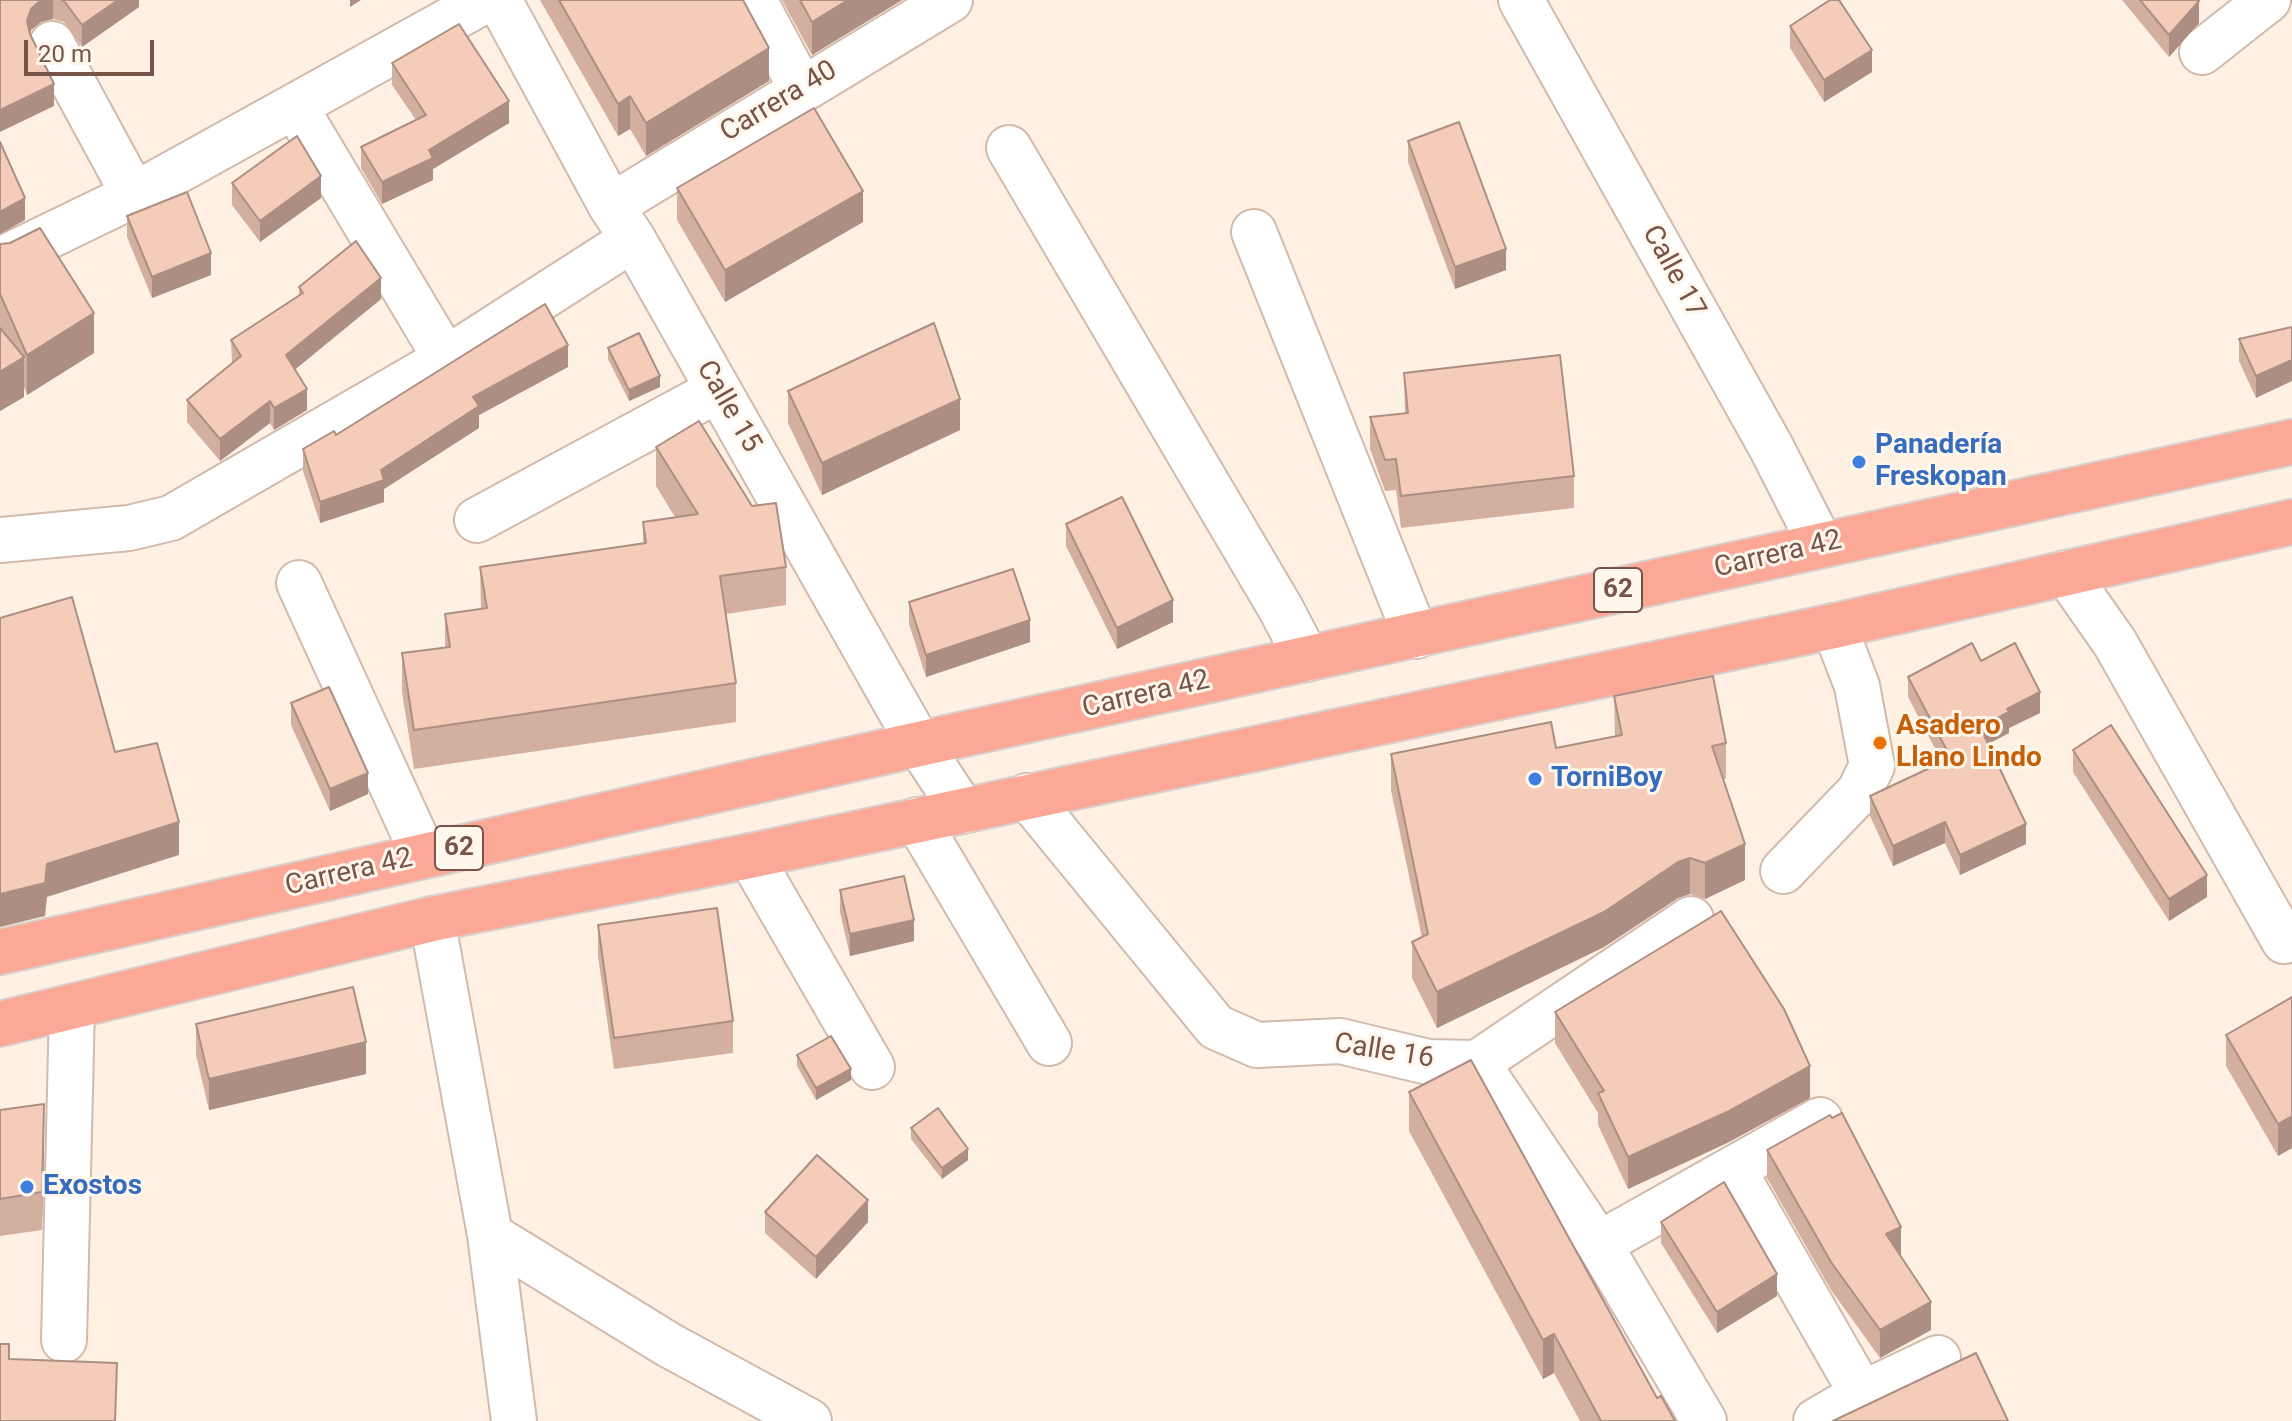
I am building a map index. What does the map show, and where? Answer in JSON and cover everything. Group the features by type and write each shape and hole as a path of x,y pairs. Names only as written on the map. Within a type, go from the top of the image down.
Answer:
{"highway":[{"name":"Carrera 42","path":"0,952 919,744 2292,442"},
{"name":"62","path":"0,1024 432,919 750,856 1834,626 2292,522"}],"street":[{"path":"0,260 134,195 296,108 486,0"},
{"name":"Calle 15","path":"499,0 622,223 919,744 963,811"},
{"path":"754,0 801,88"},
{"name":"Carrera 40","path":"0,540 129,528 171,518 446,359 801,88 950,0"},
{"name":"Calle 17","path":"1521,0 1771,447 1821,545"},
{"path":"2202,52 2268,0"},
{"path":"52,44 134,195"},
{"path":"296,108 446,359"},
{"path":"1009,148 1281,609 1307,659"},
{"path":"1254,232 1416,636"},
{"path":"477,520 718,390"},
{"path":"2066,573 2115,643 2284,941"},
{"path":"299,583 424,856"},
{"path":"1783,871 1859,792 1872,766 1857,686 1834,626"},
{"name":"Calle 16","path":"1027,796 1216,1027 1257,1045 1340,1041 1428,1062 1477,1063"},
{"path":"917,820 1049,1043"},
{"path":"750,856 872,1067"},
{"path":"432,919 490,1235 514,1421"},
{"path":"1691,919 1477,1063 1599,1244 1704,1421"},
{"path":"64,1340 72,1007"},
{"path":"1599,1244 1820,1120"},
{"path":"1733,1169 1862,1394"},
{"path":"490,1235 669,1345 809,1421"},
{"path":"1816,1421 1862,1394 1938,1358"}],"building":[{"path":"0,0 41,0 31,9 27,21 54,84 0,110"},
{"path":"62,0 118,0 82,25"},
{"path":"559,0 743,0 769,48 646,123 630,96 618,104"},
{"path":"800,0 848,0 812,22"},
{"path":"1830,0 1839,0 1872,50 1824,80 1790,26"},
{"path":"2140,0 2197,0 2199,1 2169,35"},
{"path":"459,24 509,101 429,150 433,158 382,182 361,147 426,115 392,63"},
{"path":"814,108 863,191 725,270 677,188"},
{"path":"1459,122 1506,249 1455,267 1408,141"},
{"path":"297,136 321,176 260,221 232,183"},
{"path":"0,142 25,198 0,212"},
{"path":"187,192 211,253 152,277 127,216"},
{"path":"40,228 94,313 27,355 0,294 0,244 10,243"},
{"path":"356,241 381,278 286,355 307,389 274,408 270,401 220,439 187,400 241,356 231,340 303,293 299,287"},
{"path":"545,304 568,345 473,397 479,406 381,470 384,480 320,502 303,449 334,431 336,435"},
{"path":"934,323 960,399 822,463 788,391"},
{"path":"2292,327 2292,360 2256,376 2239,339"},
{"path":"0,328 24,357 0,372"},
{"path":"639,333 660,376 629,390 608,348"},
{"path":"1560,355 1574,476 1401,496 1396,459 1385,460 1370,417 1408,413 1404,373"},
{"path":"699,421 752,506 776,503 786,567 720,576 736,683 414,730 402,653 450,647 445,614 487,608 480,567 646,543 643,522 698,514 656,447"},
{"path":"1122,497 1173,600 1117,628 1066,524"},
{"path":"1013,569 1030,620 926,655 909,602"},
{"path":"72,597 115,752 157,743 179,822 47,864 45,883 0,894 0,618"},
{"path":"1972,643 1981,661 2015,643 2040,692 1980,727 2026,824 1960,855 1945,822 1893,846 1870,796 1951,758 1908,677"},
{"path":"1713,676 1726,743 1712,746 1745,844 1705,863 1690,858 1678,862 1604,912 1437,992 1412,942 1428,934 1391,754 1551,722 1556,748 1622,735 1614,696"},
{"path":"329,687 368,773 330,789 291,703"},
{"path":"2111,725 2207,875 2169,899 2073,750"},
{"path":"904,876 914,920 850,934 840,890"},
{"path":"717,908 733,1021 614,1038 598,925"},
{"path":"1721,911 1784,1009 1810,1066 1727,1112 1628,1157 1598,1093 1604,1091 1555,1012"},
{"path":"353,987 366,1042 209,1079 196,1024"},
{"path":"2292,997 2292,1116 2278,1124 2226,1035"},
{"path":"831,1036 851,1069 816,1088 797,1055"},
{"path":"1471,1060 1657,1398 1661,1396 1675,1421 1601,1421 1554,1334 1543,1340 1409,1092"},
{"path":"44,1104 42,1192 0,1199 0,1110"},
{"path":"938,1108 968,1149 942,1168 911,1128"},
{"path":"1842,1113 1901,1227 1886,1234 1931,1302 1880,1330 1831,1262 1767,1150 1830,1115 1832,1118"},
{"path":"817,1155 868,1200 816,1257 765,1212"},
{"path":"1724,1182 1777,1274 1717,1312 1661,1222"},
{"path":"0,1344 9,1344 9,1359 117,1363 115,1421 0,1421"},
{"path":"1976,1353 2008,1421 1833,1421"}],"place":[{"name":"Panadería Freskopan","path":"1859,462"},
{"name":"Asadero Llano Lindo","path":"1880,743"},
{"name":"TorniBoy","path":"1535,779"},
{"name":"Exostos","path":"27,1187"}]}
